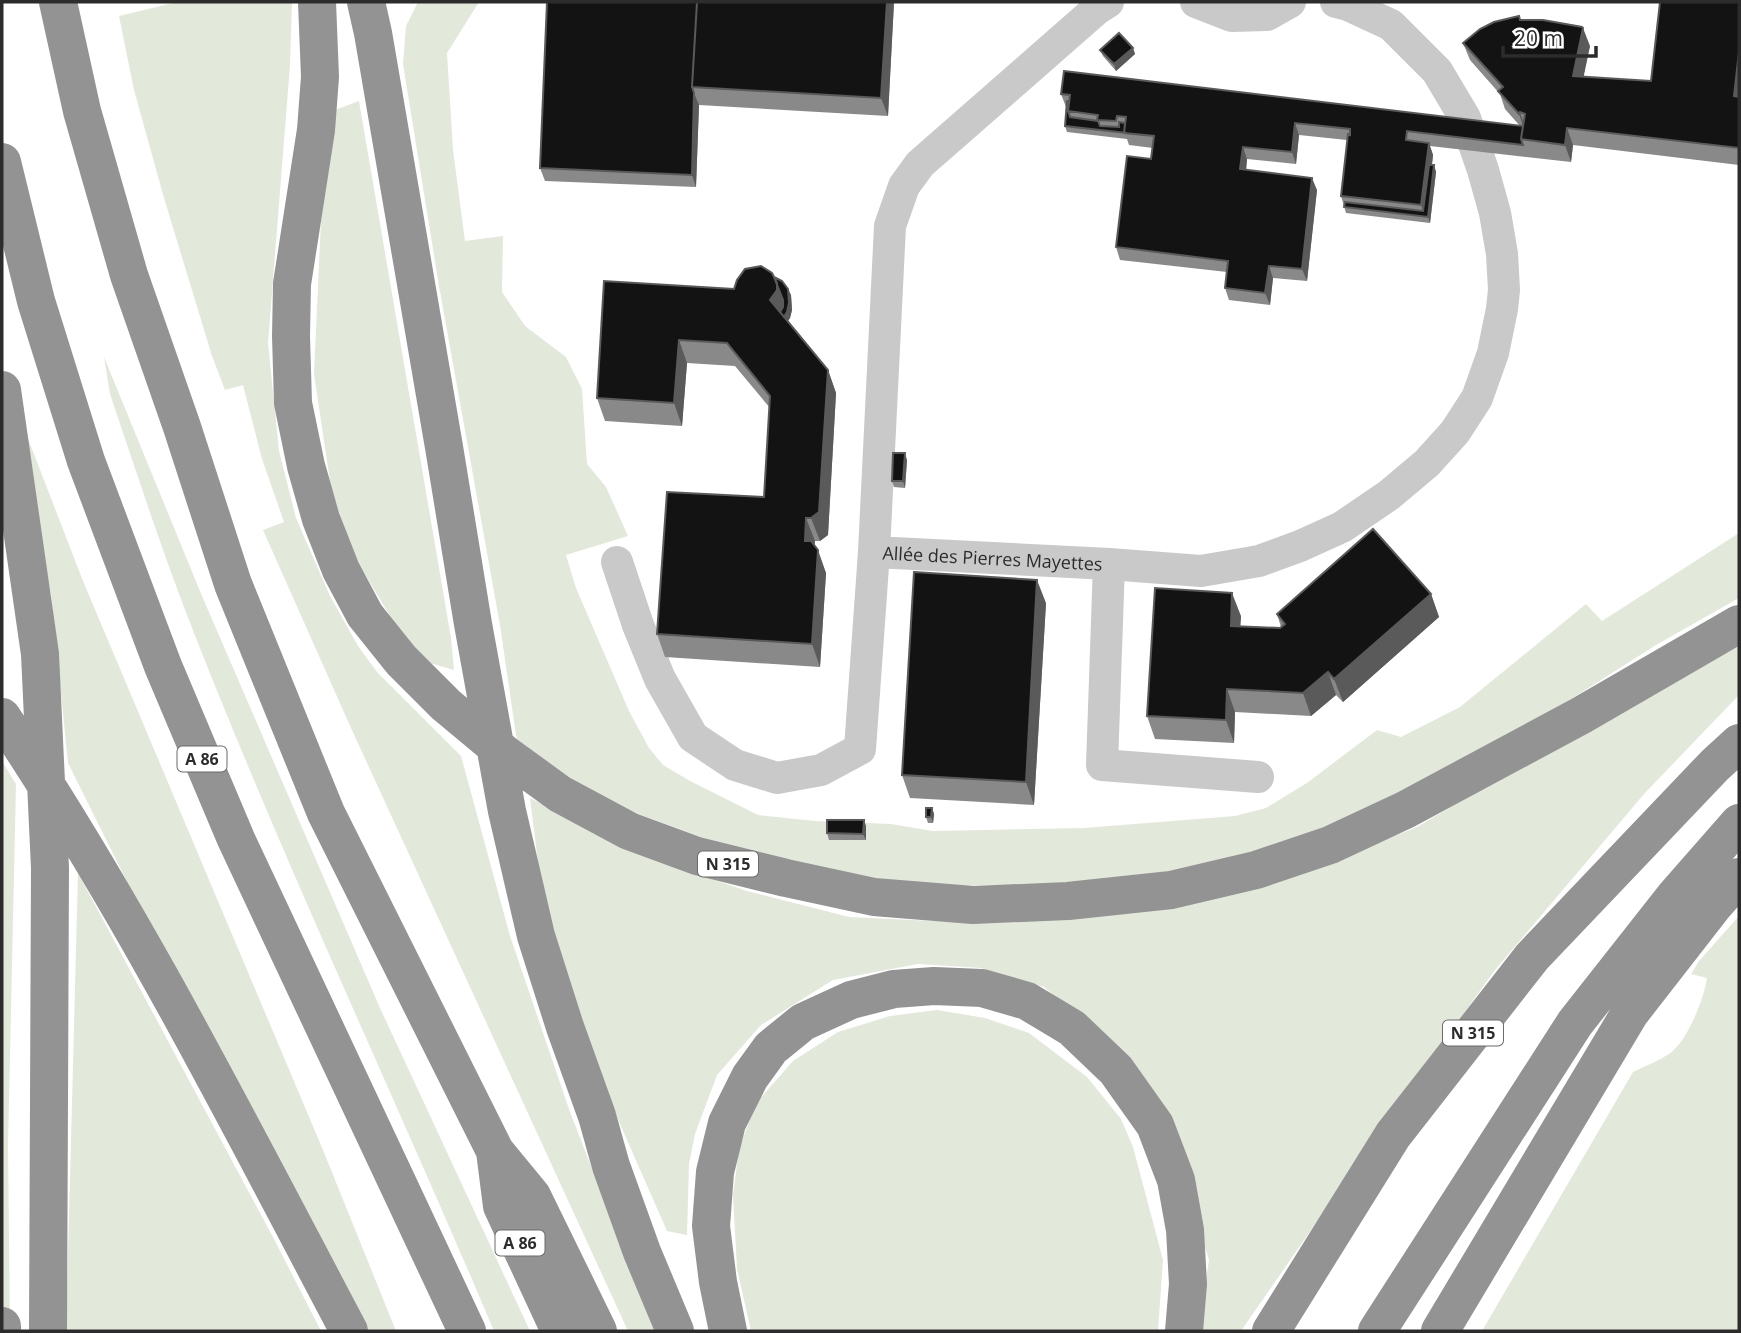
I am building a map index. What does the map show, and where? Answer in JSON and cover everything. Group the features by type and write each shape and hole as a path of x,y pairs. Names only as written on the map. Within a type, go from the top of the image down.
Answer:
{"highway":[{"name":"A 86","path":"58,2 82,111 129,275 233,584 326,813 495,1150 502,1206 561,1331"},
{"name":"N 315","path":"317,2 320,77 316,130 292,284 291,336 293,403 321,520 341,570 365,615 401,660 446,705 505,754 560,794 629,831 697,856 874,897 973,905 1068,901 1171,890 1256,870 1331,845 1405,810 1580,716 1739,624"},
{"path":"320,77 377,12"},
{"path":"377,12 444,447 507,811 536,936 565,1027 642,1252 675,1331"},
{"name":"A 86","path":"2,162 36,300 86,461 163,666 236,839 467,1331"},
{"path":"2,390 41,668 50,868 48,1331"},
{"path":"2,717 113,894 230,1106 349,1331"},
{"name":"N 315","path":"1271,1331 1393,1135 1532,957 1739,743"},
{"path":"1377,1331 1575,1023 1675,896 1739,823"},
{"path":"1440,1331 1630,1013 1739,877"},
{"path":"728,1331 711,1226 715,1172 727,1123 750,1077 771,1048 803,1023 850,1000 894,989 934,986 982,988 1027,1001 1072,1028 1116,1070 1155,1125 1177,1180 1185,1230 1188,1284 1184,1331"},
{"path":"597,1116 626,1159 667,1247 701,1331"},
{"path":"495,1150 532,1195 598,1331"},
{"path":"2,1326 2,1331"}],"street":[{"name":"Allée des Pierres Mayettes","path":"1108,2 920,163 904,186 890,236 874,552 1200,571 1259,561 1342,527 1389,495 1427,463 1455,432 1477,398 1493,353 1502,309 1502,254 1495,213 1465,118 1437,71 1391,26 1336,2"},
{"path":"1196,2 1232,16 1267,15 1290,2"},
{"path":"617,562 660,679 693,737 736,765 777,778 821,770 860,749 874,552"},
{"path":"1109,564 1102,765 1258,777"}],"green space":[{"path":"177,2 292,2 290,65 268,343 279,451 296,518 330,596 358,646 377,672 461,756 510,936 570,1112 655,1331 628,1331 263,530 284,522 262,459 243,385 225,390 212,356 134,90 119,16"},
{"path":"418,2 479,2 447,53 453,150 465,241 503,236 502,292 525,326 566,357 582,389 587,464 606,487 628,536 566,555 576,588 629,711 649,748 663,765 758,815 815,821 891,824 933,831 1084,828 1235,816 1266,808 1307,783 1377,730 1401,737 1460,707 1586,604 1602,621 1739,533 1739,598 1656,645 1502,743 1277,848 1179,870 1056,884 935,886 844,876 747,854 614,805 519,756 500,625 439,286 403,64 406,26"},
{"path":"359,101 451,638 454,670 416,659 354,556 331,488 314,374 322,199 335,110"},
{"path":"104,357 202,596 380,1008 530,1331 494,1331 223,705 147,505 110,394"},
{"path":"15,405 83,581 323,1150 396,1331 354,1331 283,1196 68,763 51,595"},
{"path":"1739,646 1739,695 1644,794 1495,970 1241,1331 1199,1331 1209,1260 1169,1126 1113,1045 1044,987 981,968 918,964 833,980 761,1025 717,1075 695,1134 689,1164 687,1235 667,1231 609,1099 551,943 530,798 674,866 747,891 849,917 955,922 1288,879 1417,827 1507,774"},
{"path":"2,761 16,784 8,1146 10,1331 2,1331"},
{"path":"78,873 274,1239 321,1331 66,1331"},
{"path":"1739,916 1739,1331 1482,1331 1633,1072 1669,1054 1682,1040 1698,1008 1707,978 1691,974 1699,961"},
{"path":"937,1010 985,1018 1029,1033 1087,1077 1121,1119 1133,1147 1163,1260 1158,1331 751,1331 737,1269 733,1195 739,1149 756,1103 793,1061 838,1032 890,1016"}],"building":[{"path":"547,2 697,2 692,87 692,175 540,168"},
{"path":"697,2 887,2 881,98 692,87"},
{"path":"1660,2 1739,2 1739,52 1734,96 1739,97 1739,148 1567,128 1565,145 1521,139 1525,114 1519,114 1498,91 1503,87 1463,43 1494,22 1519,16 1520,20 1543,20 1582,27 1573,76 1651,81"},
{"path":"1119,33 1133,48 1114,64 1100,50"},
{"path":"1064,71 1523,126 1523,145 1407,131 1406,140 1429,143 1421,205 1341,196 1350,129 1295,123 1292,152 1243,147 1240,169 1312,178 1302,269 1269,266 1265,293 1225,288 1228,261 1116,247 1127,156 1151,159 1154,136 1124,133 1126,117 1117,116 1116,121 1097,120 1098,115 1068,111 1070,95 1061,94"},
{"path":"1067,101 1070,117 1098,121 1100,126 1119,127 1119,122 1125,123 1124,133 1065,126"},
{"path":"1429,165 1434,165 1428,217 1344,207 1345,202 1423,211"},
{"path":"761,266 772,273 777,283 777,290 770,300 828,370 819,512 806,518 805,541 811,541 818,550 812,644 657,634 667,492 764,497 770,396 727,343 679,340 674,403 597,398 604,281 734,289 745,269"},
{"path":"774,277 782,281 788,289 789,303 784,317 780,312 783,300"},
{"path":"893,453 905,453 903,481 892,481"},
{"path":"1373,529 1431,594 1334,679 1328,672 1303,693 1227,689 1226,720 1147,716 1155,588 1232,593 1231,626 1280,628 1285,624 1277,614"},
{"path":"914,572 1037,580 1026,782 902,775"},
{"path":"926,808 932,808 931,817 926,817"},
{"path":"827,820 864,820 863,834 827,833"}]}
